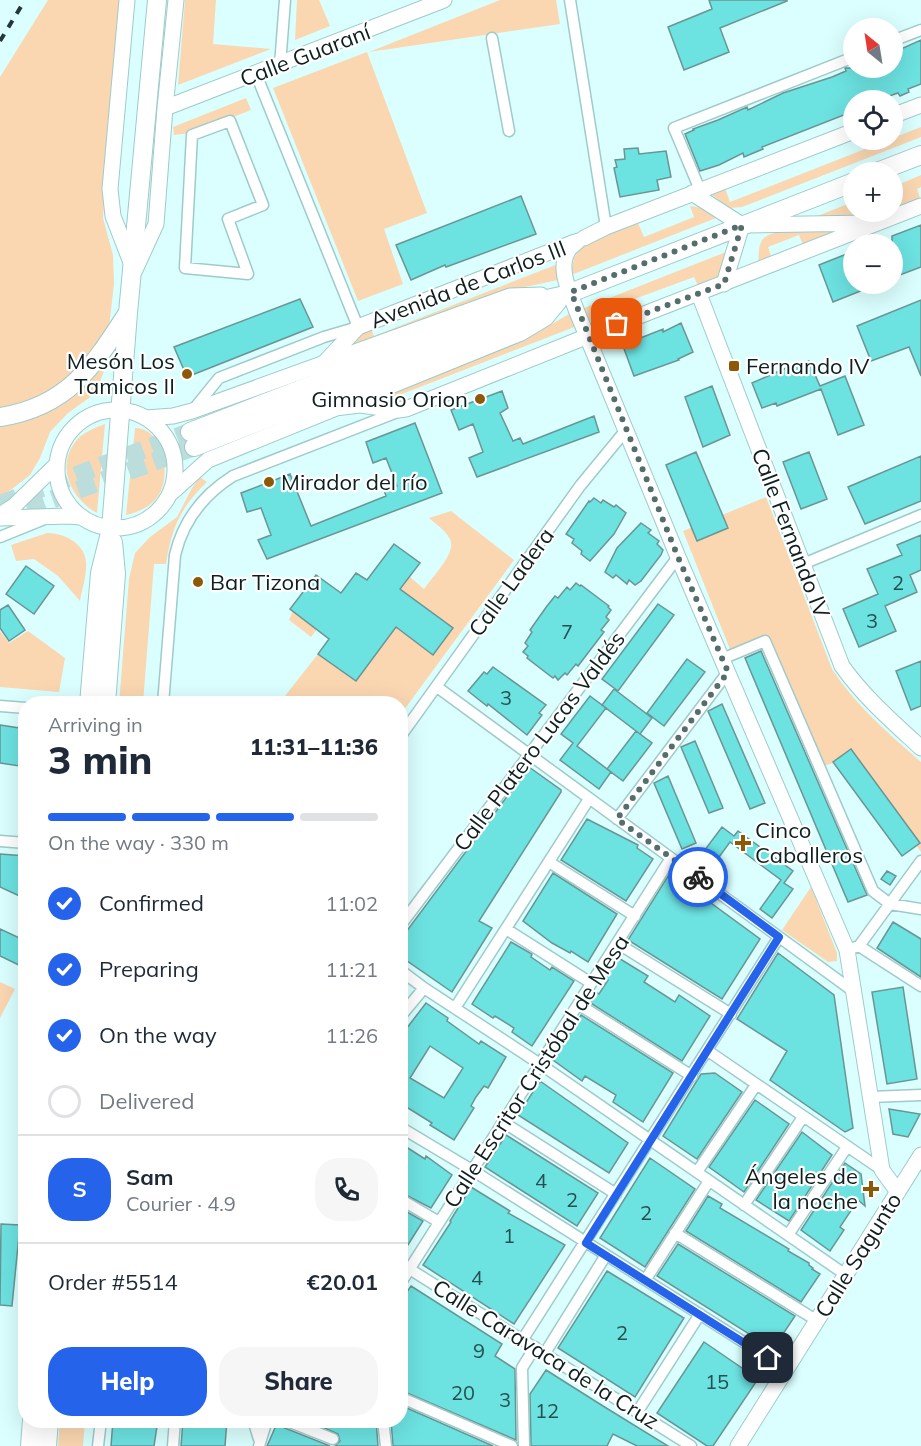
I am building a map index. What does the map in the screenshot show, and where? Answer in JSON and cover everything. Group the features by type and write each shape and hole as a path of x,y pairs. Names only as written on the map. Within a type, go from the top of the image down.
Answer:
{"main road":[{"path":"90,696 100,573 111,529 157,0"},
{"path":"903,162 921,155"},
{"name":"Avenida de Carlos III","path":"192,439 533,315 568,293 843,186"},
{"path":"0,417 38,407 74,384 99,357 128,313"},
{"path":"107,696 116,574 111,529"},
{"path":"30,1446 31,1428"},
{"path":"46,1446 48,1428"}],"street":[{"path":"127,0 110,189 113,216 132,272"},
{"path":"132,272 156,224 176,0"},
{"path":"280,65 285,0"},
{"name":"Calle Guaraní","path":"165,108 444,0"},
{"path":"570,0 606,227"},
{"path":"903,37 921,30"},
{"path":"492,38 509,131"},
{"path":"724,284 742,225 696,192 674,128 843,61"},
{"path":"256,74 358,327"},
{"path":"903,112 921,105"},
{"path":"231,121 263,206 228,219 248,274 185,268 192,135 231,121"},
{"name":"Avenida de Carlos III","path":"192,411 219,378 324,337 358,327 581,240 606,227 843,135"},
{"name":"Avenida de Carlos III","path":"903,213 921,206"},
{"name":"Avenida de Carlos III","path":"742,225 879,222"},
{"name":"Avenida de Carlos III","path":"164,696 175,555 180,535 196,509 216,487 233,476 879,222"},
{"name":"Avenida de Carlos III","path":"581,240 568,251 564,264 568,293 588,336"},
{"name":"Avenida de Carlos III","path":"146,418 173,416 192,411 510,296 568,293"},
{"name":"Avenida de Carlos III","path":"111,529 129,527 145,520 159,510 169,495 208,460 521,333 546,318 568,293"},
{"name":"Calle Fernando IV","path":"699,294 842,666 855,686 921,748"},
{"name":"Avenida de Carlos III","path":"323,364 358,327"},
{"path":"588,336 678,557 853,948 853,991 882,1170"},
{"name":"Avenida de Carlos III","path":"335,408 360,405 406,409"},
{"path":"111,529 95,525 81,517 62,495 57,480 56,465 61,447 71,431 85,419 102,411 121,410 134,412 160,429 170,444 175,461 174,478 169,495"},
{"name":"Calle Ladera","path":"408,726 580,486 626,430"},
{"path":"0,517 56,465"},
{"path":"803,564 921,515"},
{"path":"0,537 53,516"},
{"path":"0,517 81,517"},
{"name":"Calle Platero Lucas Valdés","path":"408,915 678,557"},
{"path":"617,819 725,665 765,640 873,891 890,904 921,909"},
{"path":"437,687 853,991"},
{"path":"0,706 18,707"},
{"path":"455,1008 589,799"},
{"path":"0,841 18,842"},
{"name":"Calle Escritor Cristóbal de Mesa","path":"408,1262 439,1222 671,858"},
{"path":"853,948 890,904 921,861"},
{"path":"549,862 635,916"},
{"path":"506,929 591,983"},
{"path":"523,1340 779,937"},
{"path":"617,943 731,1014"},
{"path":"853,948 921,986"},
{"path":"408,976 846,1275"},
{"path":"408,1007 424,988"},
{"path":"578,1004 692,1076"},
{"path":"708,1051 882,1170 898,1192"},
{"path":"697,1172 756,1084"},
{"path":"870,1097 921,1095"},
{"path":"744,1206 803,1117"},
{"path":"503,1122 616,1194"},
{"path":"408,1132 646,1279 786,1369"},
{"path":"788,1235 848,1147"},
{"name":"Calle Sagunto","path":"738,1446 921,1155"},
{"path":"646,1279 709,1181"},
{"path":"408,1203 439,1222"},
{"path":"675,1233 816,1320"},
{"path":"524,1446 522,1368 540,1350 606,1255"},
{"name":"Calle Caravaca de la Cruz","path":"408,1268 692,1446"},
{"path":"638,1411 700,1314"},
{"path":"408,1400 512,1446"},
{"path":"98,1446 99,1428"},
{"path":"173,1446 174,1428"},
{"path":"256,1428 259,1443"},
{"path":"259,1443 264,1428"},
{"path":"305,1428 333,1439"},
{"path":"384,1428 386,1446"}],"shaded area":[{"path":"48,0 124,0 106,159 103,218 113,255 114,284 104,371 98,387 89,398 68,413 50,432 40,458 30,475 0,496 0,77"},
{"path":"185,0 216,0 213,44 271,49 178,85"},
{"path":"297,0 319,0 330,26 295,40"},
{"path":"500,0 556,0 560,24 369,52"},
{"path":"367,52 427,213 384,229 403,284 358,301 273,88"},
{"path":"246,98 251,110 192,133 174,135 173,127"},
{"path":"921,127 921,137 903,144 903,134"},
{"path":"862,150 888,150 857,162 843,162 843,168 742,207 730,208 712,195 725,188 730,202"},
{"path":"921,175 921,187 917,189 921,201 903,206 903,183"},
{"path":"690,206 702,208 716,218 571,275 574,258 583,245 638,223 644,237 694,217"},
{"path":"843,206 843,217 812,218"},
{"path":"797,230 835,230 836,233 804,247 799,235 768,247 772,259 758,263 760,244 768,235"},
{"path":"726,252 718,281 699,288 694,277 621,304 625,317 600,325 591,321 583,311 584,308"},
{"path":"558,264 558,280 501,292 344,354 354,339 370,327 374,336"},
{"path":"569,314 577,326 402,394 405,402 371,399 374,395 535,334"},
{"path":"105,424 97,513 80,500 74,491 69,482 67,461 70,451 79,438"},
{"path":"135,428 145,430 159,444 165,466 164,477 158,496 152,503 144,509 126,515"},
{"path":"200,477 207,482 190,501 174,529 166,564 154,564 144,696 120,696 129,579 135,553 150,537 177,517"},
{"path":"766,497 832,669 862,707 921,762 921,852 851,757 821,767 766,638 731,652 683,531"},
{"path":"451,511 514,560 408,704 408,696 285,696 318,654 396,627 433,655 453,628 400,589 410,577 424,589 443,565 450,551 450,539 429,518"},
{"path":"47,533 68,538 83,552 86,559 86,571 80,601 58,576 34,559 16,561 11,545"},
{"path":"293,611 317,629 311,637 289,620"},
{"path":"0,631 9,643 28,631 65,658 59,692 0,687"},
{"path":"811,887 837,953 837,961 828,962 782,930"},
{"path":"0,982 15,989 0,1018"},
{"path":"59,1428 84,1428 83,1446 58,1446"}],"building":[{"path":"709,0 787,1 720,28 729,52 684,70 668,27 712,9"},
{"path":"921,40 921,84 908,89 909,92 903,95 903,90 843,90 843,115 762,147 763,149 744,157 743,153 719,165 700,171 685,134 693,129 747,107 748,110 783,93 843,72 843,78 903,78 903,48"},
{"path":"638,148 639,154 666,151 671,177 657,180 659,190 620,197 614,168 617,167 615,160 625,159 624,149"},
{"path":"521,196 536,234 446,267 445,265 411,280 396,245"},
{"path":"921,225 921,267 903,274 903,234 897,234"},
{"path":"843,255 843,294 853,294 833,302 819,265"},
{"path":"300,299 313,327 187,377 174,347"},
{"path":"921,300 921,376 909,347 871,361 857,326"},
{"path":"681,323 693,352 679,360 634,376 623,346"},
{"path":"809,361 820,386 845,376 864,425 838,435 821,389 777,406 776,403 762,408 752,383 793,365 794,367"},
{"path":"712,386 730,435 703,447 685,397"},
{"path":"502,391 508,408 500,413 513,441 520,438 523,444 594,416 599,432 477,477 469,458 483,452 473,424 459,430 451,410"},
{"path":"415,423 442,493 267,559 258,540 271,535 261,508 247,512 241,493 290,474 311,526 386,496 384,490 397,486 386,458 373,463 366,442"},
{"path":"696,452 728,528 697,541 666,465"},
{"path":"809,452 827,499 801,509 783,462"},
{"path":"921,456 921,501 865,524 848,487"},
{"path":"594,498 601,503 603,500 614,507 616,505 626,513 614,534 590,561 572,543 574,539 566,534 589,501"},
{"path":"641,523 651,530 648,533 659,541 657,544 663,550 641,581 635,585 629,580 627,584 616,575 613,578 605,572 617,548"},
{"path":"921,535 921,570 910,575 917,592 885,606 896,631 859,647 843,609 878,594 867,569 902,555 897,545"},
{"path":"394,544 420,563 400,589 453,628 433,655 396,627 356,681 318,654 329,639 290,609 316,575 341,593 356,573 367,580"},
{"path":"26,566 54,586 34,614 6,594"},
{"path":"576,583 609,606 611,610 606,617 609,620 601,630 604,632 578,666 576,664 567,675 565,673 558,680 527,658 528,656 523,652 528,646 525,643 532,632 530,630 547,606 555,596 558,598 567,587 570,590"},
{"path":"658,604 674,615 618,691 602,679"},
{"path":"8,605 25,630 9,641 0,628 0,610"},
{"path":"761,651 867,895 848,902 745,658"},
{"path":"687,659 705,672 664,726 647,713"},
{"path":"921,661 921,706 911,710 896,671"},
{"path":"493,667 546,705 539,713 542,715 527,735 468,691 484,672 487,674"},
{"path":"614,689 652,718 640,734 602,705"},
{"path":"590,696 606,708 577,746 611,772 599,789 560,760 573,743 561,734"},
{"path":"722,704 765,803 750,809 708,711"},
{"path":"0,725 18,728 18,766 0,763"},
{"path":"636,731 652,743 623,781 607,769"},
{"path":"695,741 723,808 709,813 681,747"},
{"path":"851,749 920,843 902,856 833,762"},
{"path":"529,767 561,790 479,921 492,928 452,992 408,962 408,929"},
{"path":"668,776 696,843 682,849 654,783"},
{"path":"587,819 638,845 637,848 653,859 626,901 561,860"},
{"path":"722,827 734,836 738,831 793,871 784,883 793,889 772,918 760,909 781,880 730,842 714,864 701,855"},
{"path":"0,854 18,855 18,895 0,887"},
{"path":"887,871 896,876 890,885 881,879"},
{"path":"553,873 617,914 588,962 552,943 523,921"},
{"path":"670,873 760,939 722,999 628,940"},
{"path":"893,922 921,939 921,977 877,948"},
{"path":"0,929 18,937 18,965 0,956"},
{"path":"511,942 532,954 531,957 550,970 552,967 574,981 532,1046 512,1032 514,1028 472,1004"},
{"path":"778,953 834,995 853,1128 845,1132 770,1080 787,1051 737,1019"},
{"path":"617,957 648,976 644,982 675,1002 679,995 710,1016 682,1061 589,1002 596,992 599,994 608,980 604,978"},
{"path":"903,987 917,1079 887,1084 872,992"},
{"path":"426,1003 479,1044 481,1041 506,1057 488,1088 484,1086 476,1097 471,1106 474,1108 454,1140 430,1125 432,1123 408,1108 408,1027","holes":["430,1046 463,1068 444,1098 410,1078"]},
{"path":"581,1015 673,1073 643,1122 613,1102 616,1095 585,1076 582,1081 553,1060"},
{"path":"715,1073 742,1092 697,1159 663,1136 701,1074"},
{"path":"540,1081 628,1143 609,1173 518,1115"},
{"path":"755,1100 789,1124 744,1192 709,1167"},
{"path":"889,1109 920,1114 908,1137 893,1134"},
{"path":"802,1132 832,1155 789,1221 756,1200"},
{"path":"506,1135 598,1193 577,1226 485,1167"},
{"path":"408,1148 425,1159 426,1156 452,1175 431,1208 408,1196"},
{"path":"650,1158 695,1189 645,1267 600,1238"},
{"path":"845,1163 861,1174 865,1206 858,1200 840,1227 844,1230 830,1251 801,1230"},
{"path":"471,1187 510,1211 508,1213 565,1245 514,1324 423,1265"},
{"path":"708,1196 722,1204 720,1208 789,1249 788,1251 809,1263 812,1269 820,1274 801,1302 686,1231"},
{"path":"408,1213 423,1221 408,1245"},
{"path":"1,1224 18,1225 12,1306 0,1305"},
{"path":"678,1244 795,1316 773,1349 657,1276"},
{"path":"607,1271 684,1318 635,1397 558,1348"},
{"path":"411,1286 502,1344 495,1356 515,1369 516,1440 408,1393 408,1290"},
{"path":"704,1342 758,1379 713,1446 707,1446 657,1413"},
{"path":"546,1370 668,1446 637,1446 613,1434 607,1446 531,1446 530,1394"},
{"path":"408,1409 493,1446 393,1446 392,1428 408,1428"},
{"path":"112,1428 157,1428 154,1446 111,1446"},
{"path":"182,1428 226,1428 225,1446 181,1446"},
{"path":"275,1428 285,1428 330,1446 267,1446"},
{"path":"325,1428 377,1428 378,1446 335,1446 340,1441 338,1434"}],"tunnel":[{"path":"0,504 190,432"},
{"path":"2,518 194,447"}],"railway":[{"path":"0,41 25,0"}],"way so far":[{"path":"617,324 724,284 742,225 571,292 577,312 678,557 728,672 617,819 698,877"}],"place":[{"name":"Fernando IV","path":"734,366"},
{"name":"Mesón Los Tamicos II","path":"187,374"},
{"name":"Gimnasio Orion","path":"480,399"},
{"name":"Mirador del río","path":"269,482"},
{"name":"Bar Tizona","path":"198,582"},
{"name":"Cinco Caballeros","path":"743,843"},
{"name":"Ángeles de la noche","path":"871,1189"}],"route":[{"path":"698,877 779,937 586,1243 768,1358"}]}
